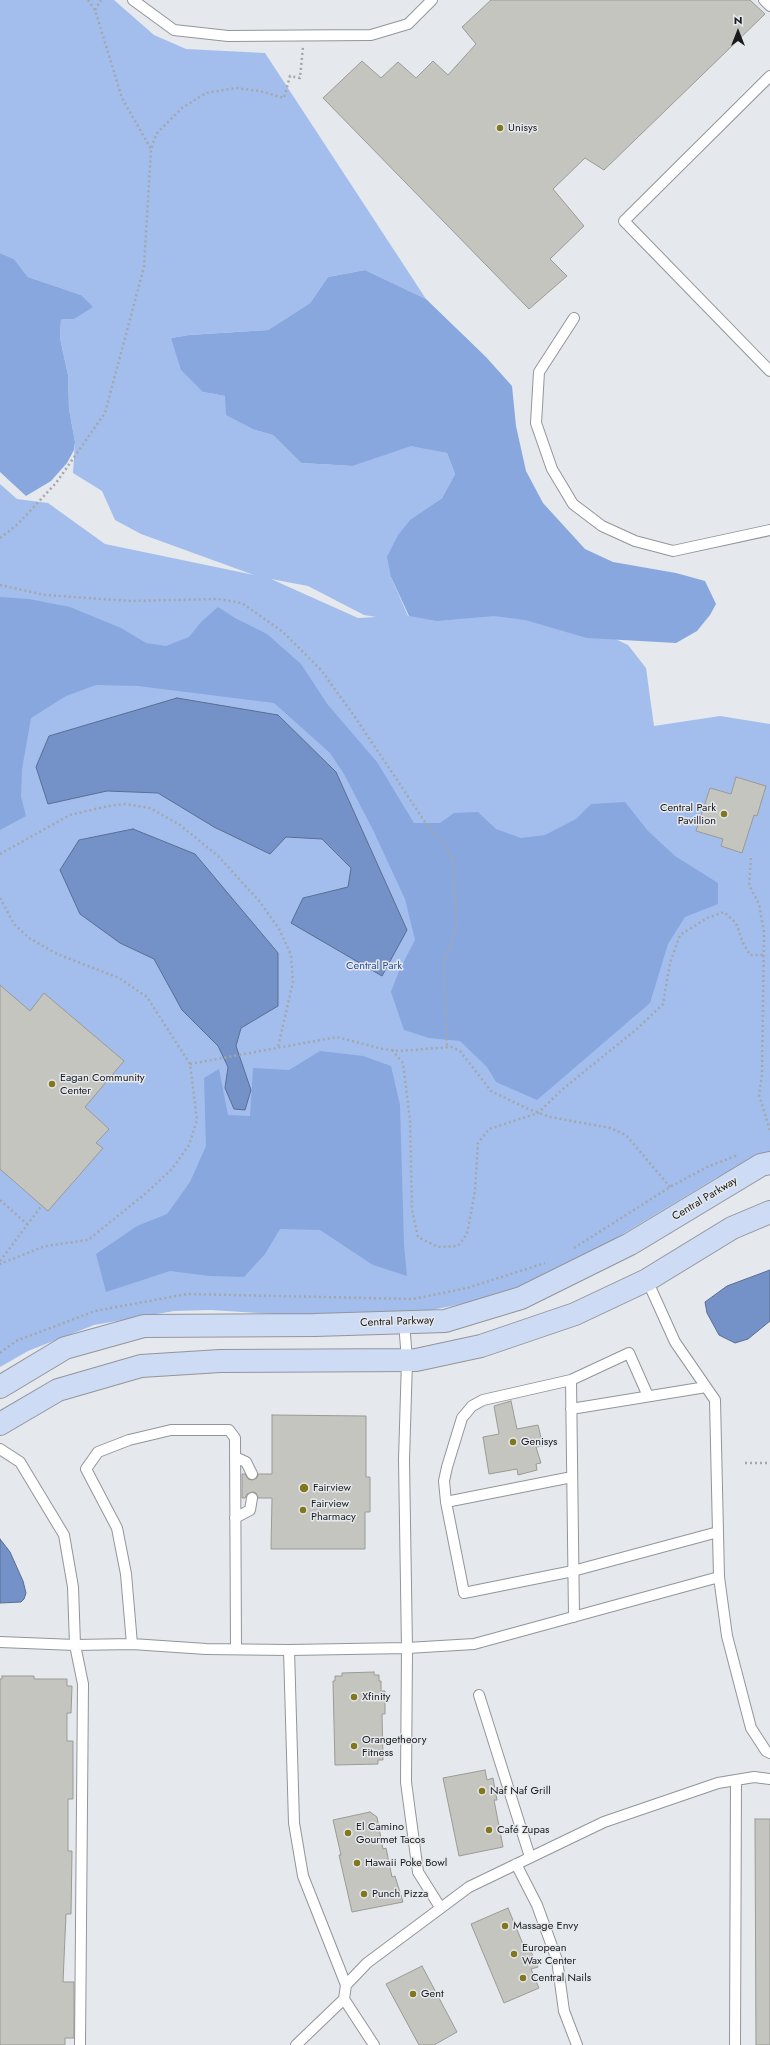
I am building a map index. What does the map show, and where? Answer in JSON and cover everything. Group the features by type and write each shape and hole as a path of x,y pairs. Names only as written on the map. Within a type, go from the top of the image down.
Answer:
{"street":[{"name":"Central Parkway","path":"0,1386 65,1348 144,1326 315,1325 445,1320 521,1298 630,1244 761,1165 770,1163"},
{"path":"0,1424 58,1390 141,1366 220,1361 416,1360 488,1344 575,1314 647,1280 732,1228 770,1212"}],"lane":[{"path":"133,0 174,30 228,36 371,35 408,24 432,0"},
{"path":"764,0 770,6"},
{"path":"770,76 624,221 770,371"},
{"path":"574,318 539,372 536,423 552,469 573,504 602,526 635,541 673,552 770,530"},
{"path":"647,1280 675,1342 715,1400 719,1577 727,1636 751,1728 766,1751 770,1753"},
{"path":"404,1322 407,1360 404,1460 407,1648 406,1782 418,1872 440,1907"},
{"path":"648,1396 629,1352 571,1380 483,1400 472,1406 462,1418 444,1481 446,1502 464,1593 573,1571 718,1532"},
{"path":"571,1380 574,1617"},
{"path":"571,1409 706,1387"},
{"path":"132,1644 126,1574 117,1528 86,1469 98,1452 129,1440 171,1430 229,1430 235,1438 236,1649"},
{"path":"0,1449 20,1462 64,1535 73,1587 75,1646 83,1684 80,2045"},
{"path":"235,1457 246,1462 252,1474"},
{"path":"446,1502 572,1477"},
{"path":"235,1518 250,1510 252,1498"},
{"path":"0,1642 75,1646 132,1644 289,1650 407,1648 474,1644 719,1577"},
{"path":"289,1650 294,1823 303,1876 346,1985 344,1999 296,2045"},
{"path":"479,1695 530,1858"},
{"path":"346,1985 367,1963 440,1907 469,1888 516,1864 604,1822 718,1783 754,1777 770,1779"},
{"path":"735,2045 736,1780"},
{"path":"516,1864 537,1905 556,1960 564,2011 577,2045"},
{"path":"344,1999 374,2045"}],"path":[{"path":"88,0 95,10 122,98 151,149"},
{"path":"95,10 101,0"},
{"path":"0,538 17,525 56,483 105,413 144,267 151,149 157,133 182,108 206,93 236,88 260,91 284,98 290,76 300,78 303,47"},
{"path":"0,585 45,595 76,598 130,601 218,599 242,602 283,632 321,670 355,717 427,825 444,843 453,861 457,925 444,963 447,1048"},
{"path":"0,854 70,815 108,806 125,804 150,808 180,825 218,856 260,902 279,929 291,955 293,982 278,1047"},
{"path":"751,858 749,885 759,904 764,932 762,1076 759,1095 770,1130"},
{"path":"0,898 14,924 29,938 57,954 119,978 147,997 190,1064 197,1120 190,1145 172,1169 145,1194 88,1240 45,1246 0,1263"},
{"path":"392,1050 402,1063 406,1084 410,1120 412,1210 418,1237 438,1247 458,1246 467,1234 475,1191 478,1143 489,1129 538,1112 564,1088 638,1028 663,1004 670,962 680,935 707,918 724,912 736,923 743,943 750,955 764,956"},
{"path":"190,1064 336,1037 360,1045 392,1050 452,1047 460,1051 490,1091 550,1117 610,1128 626,1135 670,1187"},
{"path":"571,1250 670,1187 707,1167 742,1153"},
{"path":"0,1200 27,1224"},
{"path":"0,1263 42,1205"},
{"path":"0,1353 16,1341 94,1311 187,1294 412,1299 467,1288 550,1261"},
{"path":"745,1463 770,1463"}],"green space":[{"name":"Central Park","path":"0,0 114,0 154,35 186,49 265,53 426,299 365,270 328,277 310,303 268,330 189,335 171,338 203,392 225,396 255,430 273,435 301,463 353,466 411,445 447,453 455,474 442,498 411,519 391,577 408,616 508,612 577,621 628,645 646,668 654,726 720,716 770,724 770,1153 716,1178 558,1273 487,1299 411,1314 305,1316 211,1310 174,1311 94,1325 28,1351 0,1367 0,484 17,499 48,503 105,544 254,575 141,534 115,520 102,491 73,473 75,442 69,409 68,375 60,338 61,318 81,295 28,277 14,259 0,253","holes":["271,579 308,586 364,615 376,617 358,618"]}],"shaded area":[{"path":"0,253 14,259 28,277 81,295 93,307 74,319 61,319 60,338 68,375 69,409 75,442 74,450 67,463 51,481 26,496 0,472"},
{"path":"365,270 426,299 486,357 512,386 516,426 526,471 543,503 585,549 613,562 676,573 705,581 716,604 710,615 697,631 676,643 587,638 525,620 494,616 437,621 409,616 391,577 387,557 398,535 411,519 442,498 455,474 447,453 411,446 353,466 301,463 273,435 255,430 226,415 225,396 203,392 181,370 171,338 189,335 268,330 310,303 328,277"},
{"path":"0,597 29,599 70,607 121,628 146,643 166,646 189,637 201,622 218,607 235,618 267,634 301,664 328,705 377,762 414,823 440,823 454,813 478,812 496,829 521,838 545,835 576,819 591,804 625,802 648,831 675,856 718,883 718,904 685,917 668,944 650,1003 537,1100 496,1082 487,1067 460,1041 429,1038 404,1030 391,992 399,971 415,940 405,899 373,830 344,774 330,753 274,703 138,686 96,685 66,696 31,718 22,769 21,797 26,816 0,830"},
{"path":"177,698 278,715 336,772 407,930 382,976 291,923 303,898 348,887 351,868 322,839 286,837 270,854 214,827 158,793 107,791 48,804 36,767 49,736"},
{"path":"133,829 195,854 278,953 278,1006 241,1028 236,1046 251,1090 245,1110 234,1109 225,1088 228,1067 218,1046 182,1010 154,959 120,943 80,914 60,870 79,840"},
{"path":"320,1051 363,1056 391,1066 400,1105 404,1245 407,1276 373,1265 320,1230 280,1229 265,1254 244,1277 209,1276 170,1271 106,1292 96,1254 137,1226 167,1214 190,1182 206,1146 204,1078 219,1069 228,1115 250,1116 253,1068 289,1070"},
{"path":"770,1270 770,1321 748,1339 735,1343 719,1335 707,1313 705,1302 727,1286"},
{"path":"0,1539 10,1552 23,1581 26,1593 21,1602 0,1603"}],"building":[{"name":"Unisys","path":"491,0 750,0 765,14 604,170 585,158 553,189 584,226 550,259 567,276 529,309 323,98 362,61 381,78 398,62 416,78 433,61 448,75 476,44 462,27"},
{"name":"Central Park Pavillion","path":"736,777 766,786 757,816 754,815 742,853 721,846 723,839 696,831 710,788 731,794"},
{"name":"Eagan Community Center","path":"0,985 30,1011 44,993 124,1061 85,1107 109,1129 96,1143 103,1148 48,1211 0,1169"},
{"name":"Genisys","path":"511,1401 517,1429 538,1425 543,1446 536,1447 541,1463 536,1464 537,1470 518,1475 517,1469 489,1474 483,1437 499,1434 494,1406"},
{"name":"Fairview","path":"272,1415 366,1416 366,1477 370,1477 370,1512 365,1512 365,1549 271,1549 272,1498 258,1498 256,1493 253,1492 247,1494 245,1498 242,1498 242,1474 245,1474 248,1479 252,1480 257,1478 258,1474 272,1474"},
{"path":"374,1672 374,1675 379,1675 379,1681 381,1681 381,1691 385,1691 385,1714 382,1714 383,1760 378,1760 378,1764 335,1765 333,1681 335,1681 335,1676 342,1676 342,1673"},
{"path":"2,1676 34,1676 34,1679 67,1679 67,1686 72,1686 71,1713 67,1713 67,1741 73,1741 73,1799 68,1799 68,1851 72,1851 71,1914 66,1914 63,1982 74,1982 74,2038 65,2038 65,2045 0,2045 0,1679 2,1679"},
{"path":"485,1770 487,1780 493,1778 497,1800 494,1800 503,1847 459,1856 443,1778"},
{"path":"370,1812 377,1817 383,1849 386,1848 392,1877 395,1876 403,1902 352,1912 339,1855 341,1855 333,1820"},
{"path":"755,1819 770,1819 770,2045 756,2045"},
{"path":"508,1908 525,1949 529,1947 538,1967 531,1969 539,1988 504,2003 471,1924"},
{"path":"422,1966 457,2032 434,2045 419,2045 386,1984"}],"place":[{"name":"Unisys","path":"500,128"},
{"name":"Central Park Pavillion","path":"724,814"},
{"name":"Eagan Community Center","path":"52,1084"},
{"name":"Genisys","path":"513,1442"},
{"name":"Fairview","path":"304,1488"},
{"name":"Fairview Pharmacy","path":"303,1510"},
{"name":"Xfinity","path":"354,1697"},
{"name":"Orangetheory Fitness","path":"354,1746"},
{"name":"Naf Naf Grill","path":"482,1791"},
{"name":"Café Zupas","path":"489,1830"},
{"name":"El Camino Gourmet Tacos","path":"348,1833"},
{"name":"Hawaii Poke Bowl","path":"357,1863"},
{"name":"Punch Pizza","path":"364,1894"},
{"name":"Massage Envy","path":"505,1926"},
{"name":"European Wax Center","path":"514,1954"},
{"name":"Central Nails","path":"523,1978"},
{"name":"Gent","path":"413,1994"}]}
